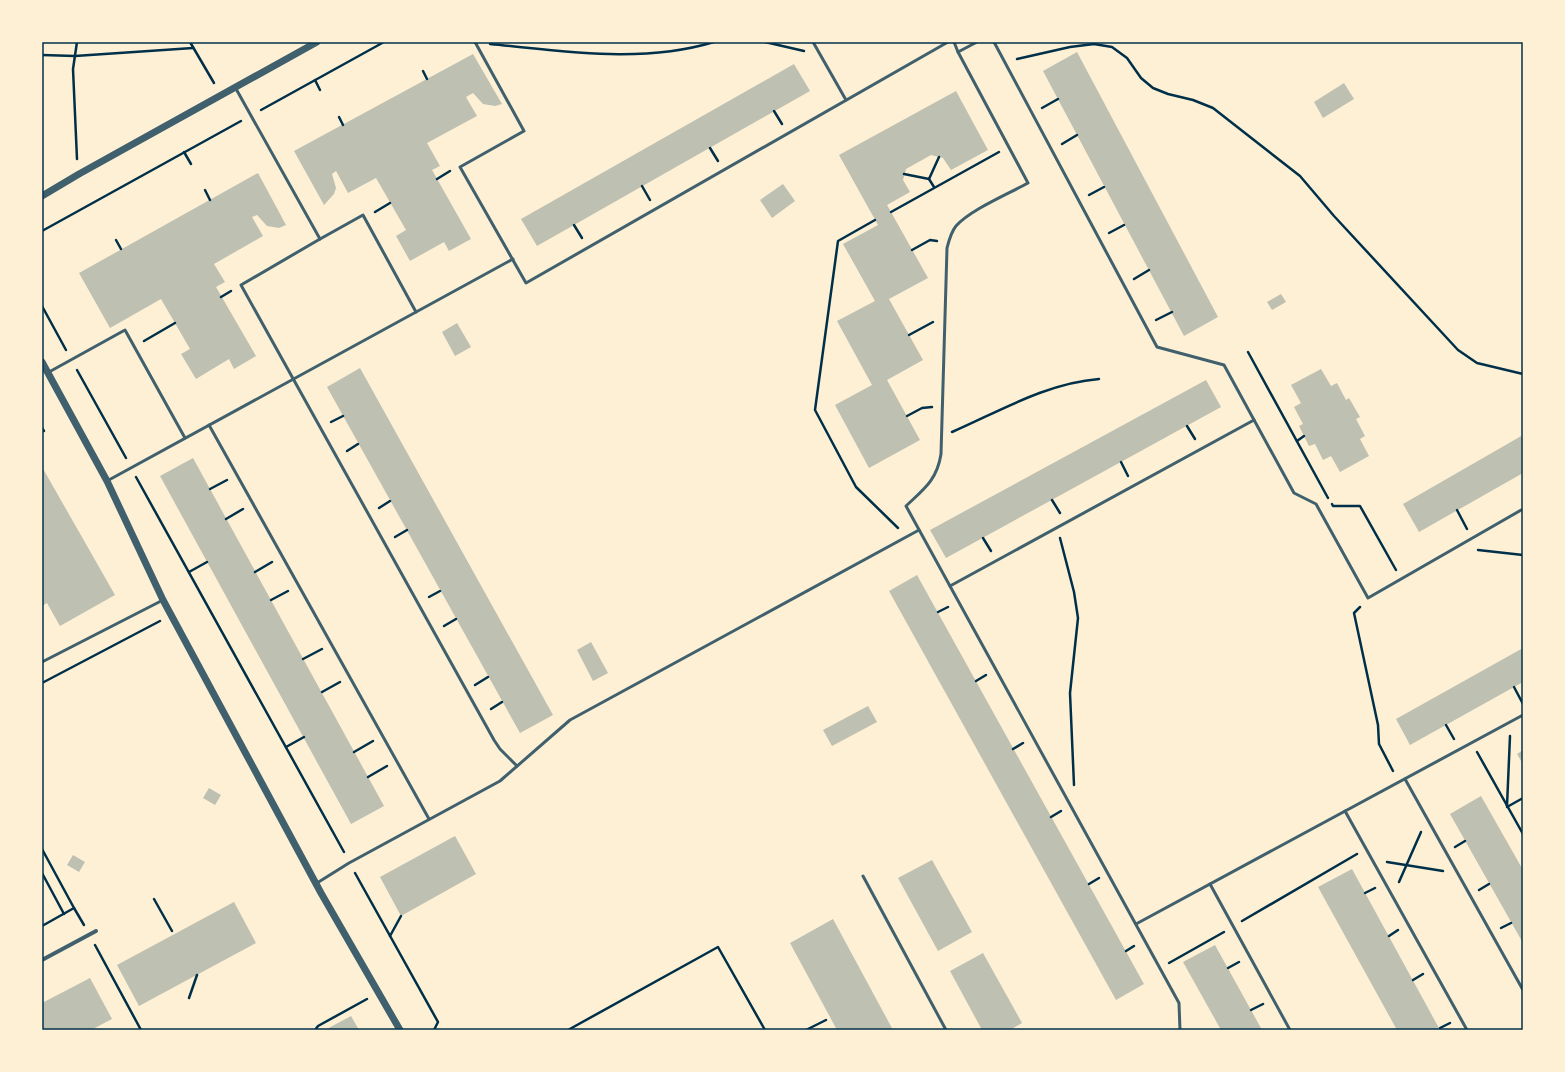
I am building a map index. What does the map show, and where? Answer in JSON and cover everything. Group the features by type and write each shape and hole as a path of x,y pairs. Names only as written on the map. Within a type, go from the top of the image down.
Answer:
{"street":[{"path":"42,196 317,42"},
{"path":"42,362 107,481 163,600 316,883 400,1030"},
{"path":"42,960 96,931"}],"lane":[{"path":"476,42 524,131 460,167 526,283 948,42"},
{"path":"813,42 846,100"},
{"path":"954,42 1028,183 966,218 956,226 948,243 942,437 939,468 933,479 906,506 1179,1003 1180,1030"},
{"path":"958,52 977,42"},
{"path":"994,42 1157,347 1224,365 1294,493 1316,504 1368,598 1523,509"},
{"path":"235,87 320,239"},
{"path":"416,312 362,215 241,285 494,740 500,749 517,766"},
{"path":"107,481 513,259"},
{"path":"48,373 125,330 185,438"},
{"path":"950,586 1254,420"},
{"path":"208,425 429,820"},
{"path":"316,883 349,863 500,781 570,720 919,530"},
{"path":"42,662 163,600"},
{"path":"1136,924 1523,715"},
{"path":"1405,779 1523,990"},
{"path":"1345,811 1467,1030"},
{"path":"863,876 946,1030"},
{"path":"1210,884 1290,1030"}],"path":[{"path":"77,42 73,69 75,141 79,174"},
{"path":"190,42 221,95"},
{"path":"42,231 384,42"},
{"path":"476,42 625,55 654,53 714,42"},
{"path":"765,42 820,55"},
{"path":"1004,62 1070,47 1094,44 1112,47 1127,58 1141,78 1153,88 1168,94 1194,100 1213,108 1300,176 1334,216 1458,350 1477,362 1523,374"},
{"path":"42,56 75,56 193,48"},
{"path":"423,71 427,79"},
{"path":"315,80 320,90"},
{"path":"1032,114 1058,99"},
{"path":"338,117 343,125"},
{"path":"1051,149 1077,135"},
{"path":"891,212 1008,146"},
{"path":"184,152 191,164"},
{"path":"929,179 939,157"},
{"path":"437,179 452,170"},
{"path":"904,174 929,179 934,187"},
{"path":"1079,201 1104,186"},
{"path":"205,190 210,200"},
{"path":"377,211 390,203"},
{"path":"875,220 838,241 814,410 856,487 907,537"},
{"path":"1099,239 1124,225"},
{"path":"116,240 121,249"},
{"path":"912,250 930,240 948,243"},
{"path":"1124,284 1149,270"},
{"path":"42,306 438,1022 434,1030"},
{"path":"1146,326 1172,312"},
{"path":"909,334 932,322 945,322"},
{"path":"134,346 175,323"},
{"path":"1248,352 1333,506 1360,506 1401,579"},
{"path":"942,437 1056,386 1078,380 1099,379"},
{"path":"907,416 922,408 942,407"},
{"path":"1297,441 1304,436"},
{"path":"210,489 236,474"},
{"path":"226,519 252,504"},
{"path":"1457,510 1472,538"},
{"path":"1058,528 1074,592 1078,618 1070,693 1074,787 1071,806"},
{"path":"1456,547 1523,555"},
{"path":"255,572 282,557"},
{"path":"189,572 207,562"},
{"path":"271,600 298,585"},
{"path":"1368,598 1354,613 1378,725 1379,744 1399,782"},
{"path":"42,683 164,619"},
{"path":"303,659 331,644"},
{"path":"322,692 349,677"},
{"path":"1514,688 1523,704"},
{"path":"1507,807 1510,722"},
{"path":"1446,725 1460,749"},
{"path":"354,752 382,736"},
{"path":"286,747 304,737"},
{"path":"1472,742 1523,834"},
{"path":"368,777 396,761"},
{"path":"1507,807 1523,798"},
{"path":"1392,896 1427,818"},
{"path":"42,849 141,1030"},
{"path":"1160,968 1366,849"},
{"path":"1372,860 1458,874"},
{"path":"42,873 64,914"},
{"path":"154,899 172,931"},
{"path":"42,926 74,908"},
{"path":"390,936 401,916"},
{"path":"568,1030 718,947 765,1030"},
{"path":"189,998 197,975"},
{"path":"315,1030 318,1026 367,999"},
{"path":"806,1030 826,1020"}],"building":[{"path":"1077,52 1218,317 1184,336 1043,71"},
{"path":"473,54 502,104 495,106 483,104 473,93 466,97 477,116 427,143 440,166 432,170 471,239 449,251 444,242 410,261 396,236 406,230 376,178 348,193 336,171 332,174 336,188 334,194 324,205 294,151"},
{"path":"794,64 810,91 537,246 521,219"},
{"path":"1344,83 1354,99 1323,118 1314,102"},
{"path":"956,91 988,150 951,170 943,158 931,155 906,169 903,180 910,192 887,205 928,278 889,299 923,360 887,380 920,440 869,468 835,405 872,385 837,321 875,301 843,244 878,225 839,155"},
{"path":"258,173 286,225 279,228 267,226 257,215 252,217 263,236 214,264 225,282 216,287 256,356 234,369 229,359 196,379 181,354 190,349 161,299 110,328 79,273"},
{"path":"783,184 795,201 772,218 760,200"},
{"path":"1281,294 1286,302 1272,310 1267,302"},
{"path":"457,323 471,347 455,356 442,332"},
{"path":"360,368 553,715 520,733 327,387"},
{"path":"1321,369 1331,386 1337,383 1346,400 1349,398 1360,417 1356,419 1365,436 1360,439 1369,456 1340,472 1331,456 1323,460 1315,444 1309,446 1299,426 1303,424 1294,407 1301,403 1291,385"},
{"path":"1206,380 1221,407 946,558 930,530"},
{"path":"1523,435 1523,473 1419,532 1403,504"},
{"path":"193,458 384,806 351,824 160,476"},
{"path":"42,467 115,595 60,626 47,603 42,606"},
{"path":"917,575 1144,984 1116,1000 889,591"},
{"path":"591,642 608,673 593,681 577,650"},
{"path":"1523,648 1523,682 1410,745 1396,719"},
{"path":"868,706 877,722 832,746 823,730"},
{"path":"1523,750 1523,764 1517,754"},
{"path":"209,788 221,795 215,805 203,798"},
{"path":"1481,796 1523,870 1523,943 1450,814"},
{"path":"455,836 476,874 401,916 380,877"},
{"path":"73,855 85,862 79,872 67,865"},
{"path":"932,860 972,932 938,951 898,878"},
{"path":"1352,869 1440,1030 1397,1030 1318,887"},
{"path":"234,902 256,943 139,1006 117,965"},
{"path":"833,919 893,1030 837,1030 790,943"},
{"path":"1215,945 1262,1030 1221,1030 1183,962"},
{"path":"983,953 1022,1023 1010,1030 982,1030 950,971"},
{"path":"90,978 112,1019 91,1030 42,1030 42,1003"},
{"path":"351,1016 359,1030 325,1030"}]}
